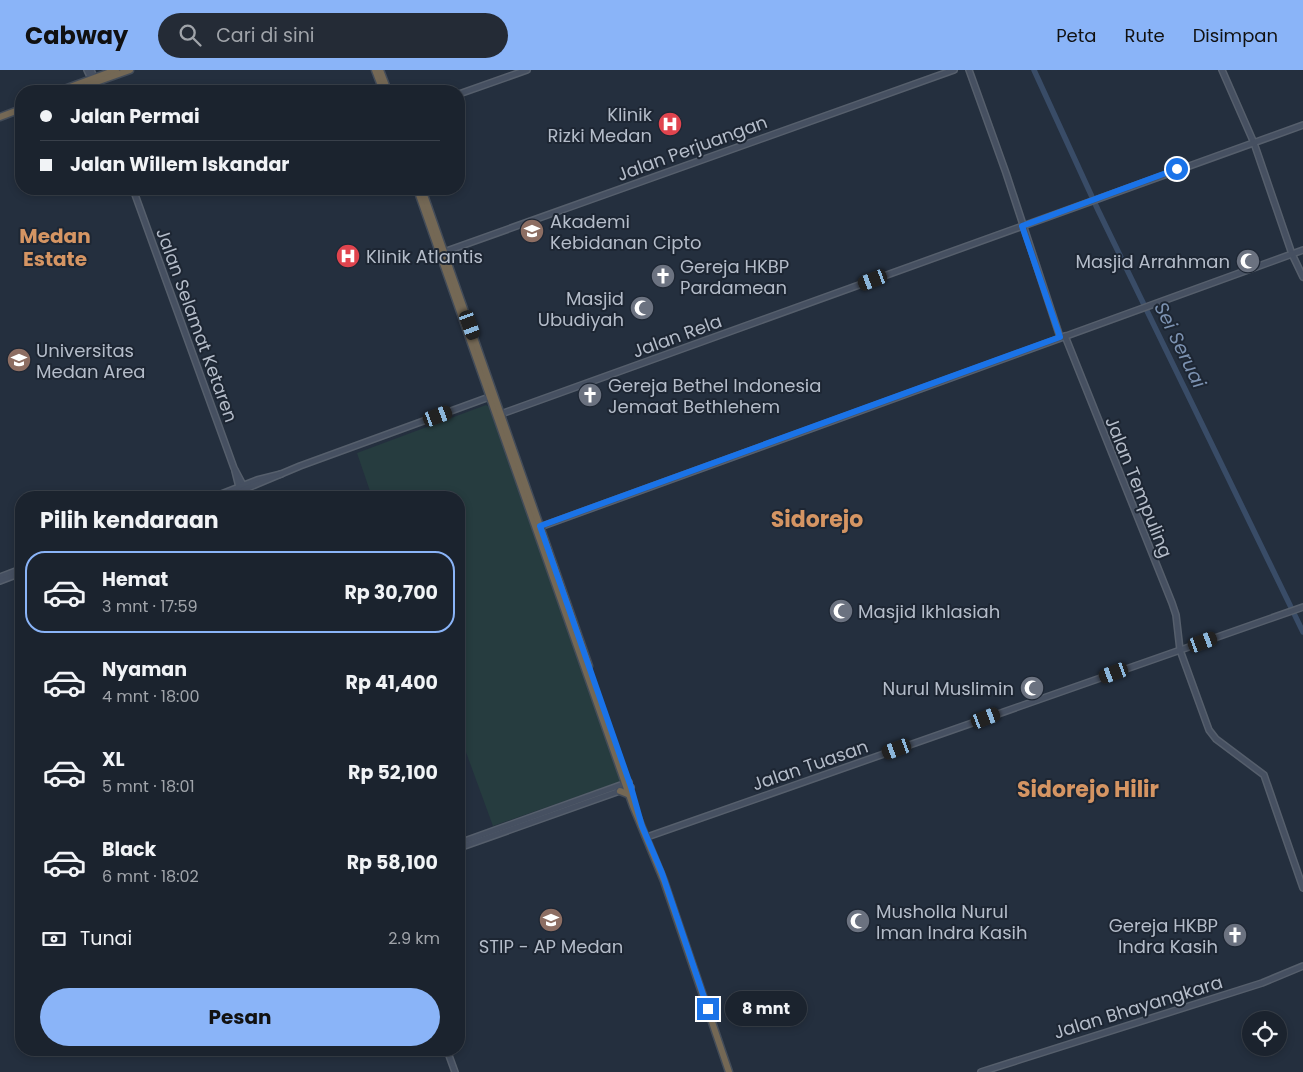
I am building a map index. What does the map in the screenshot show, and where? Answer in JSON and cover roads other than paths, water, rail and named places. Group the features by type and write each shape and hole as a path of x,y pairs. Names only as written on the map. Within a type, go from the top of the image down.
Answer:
{"highway":[{"path":"95,84 116,70"},
{"path":"95,84 130,70"},
{"path":"375,70 380,85"},
{"path":"380,70 386,85"},
{"path":"0,113 15,107"},
{"path":"0,117 15,111"},
{"path":"419,195 442,253"},
{"path":"424,195 442,253 626,786 664,881 729,1072"},
{"path":"492,396 501,414 534,517 540,526 626,786"}],"street":[{"path":"87,70 95,84"},
{"path":"91,70 95,84"},
{"path":"465,92 527,70"},
{"name":"Jalan Perjuangan","path":"442,253 954,70"},
{"name":"Jalan Tempuling","path":"970,70 1006,173 1022,226 1062,337 1172,603 1176,615 1180,650 1210,733 1260,771 1265,777 1303,888"},
{"path":"1222,70 1254,142 1292,254 1303,278"},
{"name":"Jalan Rela","path":"501,414 1303,125"},
{"name":"Jalan Selamat Ketaren","path":"135,195 244,491"},
{"path":"540,526 1062,337 1142,310 1303,250"},
{"path":"233,491 492,396"},
{"path":"237,491 242,488"},
{"path":"0,576 15,570"},
{"path":"0,581 15,575"},
{"name":"Jalan Tuasan","path":"646,837 1303,607"},
{"path":"465,841 626,786"},
{"path":"465,846 626,786"},
{"name":"Jalan Bhayangkara","path":"981,1072 1262,983 1303,966"},
{"path":"449,1056 455,1072"}],"waterway":[{"name":"Sei Seruai","path":"1034,70 1098,210 1303,632"}],"place":[{"name":"Klinik Rizki Medan","path":"670,124"},
{"name":"Akademi Kebidanan Cipto","path":"532,231"},
{"name":"Klinik Atlantis","path":"348,256"},
{"name":"Masjid Arrahman","path":"1248,261"},
{"name":"Gereja HKBP Pardamean","path":"663,276"},
{"name":"Masjid Ubudiyah","path":"642,308"},
{"name":"Universitas Medan Area","path":"19,360"},
{"name":"Gereja Bethel Indonesia Jemaat Bethlehem","path":"590,395"},
{"name":"Masjid Ikhlasiah","path":"841,611"},
{"name":"Nurul Muslimin","path":"1032,688"},
{"name":"STIP - AP Medan","path":"551,920"},
{"name":"Musholla Nurul Iman Indra Kasih","path":"858,921"},
{"name":"Gereja HKBP Indra Kasih","path":"1235,935"}],"district":[{"name":"Medan Estate","path":"55,248"},
{"name":"Sidorejo","path":"817,519"},
{"name":"Sidorejo Hilir","path":"1088,789"}]}
